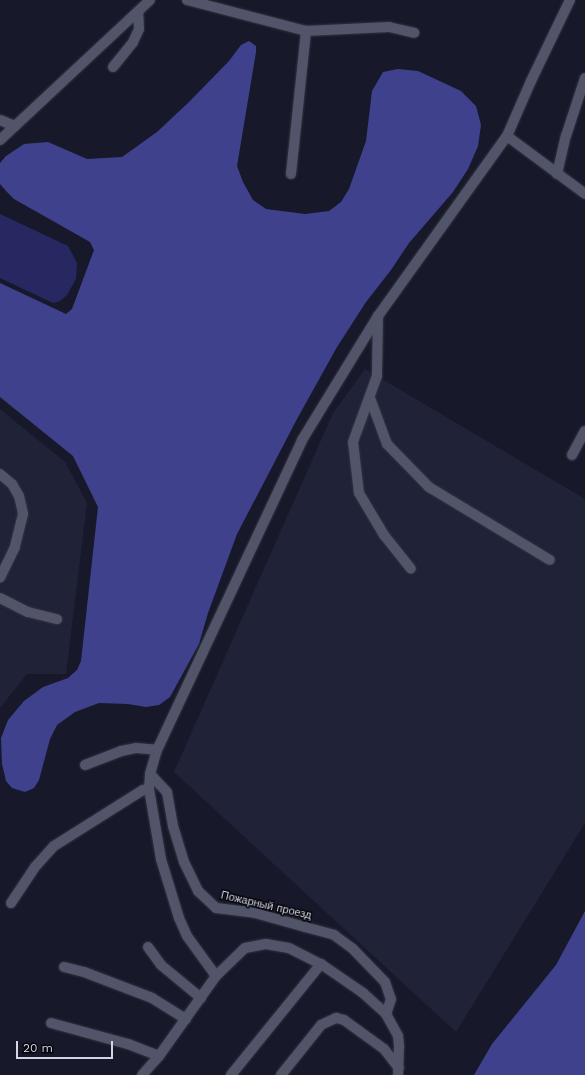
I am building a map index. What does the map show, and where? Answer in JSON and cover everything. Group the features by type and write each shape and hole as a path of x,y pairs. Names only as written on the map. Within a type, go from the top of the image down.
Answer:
{"lane":[{"path":"0,140 150,0"},
{"path":"187,0 306,31 389,27 414,33"},
{"path":"216,976 199,954 179,918 161,859 149,789 150,774 157,750 302,440 378,316 507,136 531,81 570,0"},
{"path":"113,67 125,53 136,36 139,29 138,12"},
{"path":"292,174 306,31"},
{"path":"557,174 566,136 585,78"},
{"path":"0,120 15,126"},
{"path":"507,136 585,194"},
{"path":"378,316 377,376 353,442 359,493 384,536 411,569"},
{"path":"370,398 387,444 430,487 550,560"},
{"path":"572,455 585,431"},
{"path":"0,474 12,484 19,496 23,514 15,547 0,578"},
{"path":"0,598 28,612 57,619"},
{"path":"85,765 121,751 136,748 157,750"},
{"name":"Пожарный проезд","path":"150,774 167,792 173,826 184,862 198,891 216,908 255,913 334,936 352,948 385,982 391,999 386,1014"},
{"path":"10,903 35,867 54,846 143,790 149,789"},
{"path":"142,1075 159,1056 216,976 245,948 266,944 289,948 321,964 363,993 386,1014 398,1036 398,1071"},
{"path":"148,946 161,965 201,998"},
{"path":"231,1075 321,964"},
{"path":"64,967 84,972 152,998 186,1019"},
{"path":"281,1075 321,1025 336,1018 344,1020 384,1049 398,1071"},
{"path":"51,1023 120,1042 159,1056"}],"shaded area":[{"path":"249,41 256,46 256,52 237,166 243,182 253,200 266,209 305,214 329,211 341,202 349,189 366,141 372,91 383,72 398,69 418,71 461,91 476,106 481,125 478,146 468,169 453,192 409,243 391,270 366,302 337,347 297,419 237,534 208,613 199,644 170,697 159,705 146,707 128,704 99,703 75,712 57,725 50,739 39,780 34,788 25,792 12,788 6,781 2,764 1,738 8,720 24,701 43,687 68,678 77,670 81,661 98,507 73,456 0,397 0,283 66,314 72,309 94,250 90,242 14,199 0,184 0,163 6,156 24,144 48,142 87,159 122,157 157,132 229,61 241,45"},
{"path":"0,214 68,246 77,263 76,279 67,295 60,301 53,303 0,278"},
{"path":"365,369 585,499 585,823 456,1032 174,772 333,413"},
{"path":"0,409 65,462 87,503 66,674 27,674 0,708"},
{"path":"585,911 585,1075 474,1075 492,1044 556,965"}]}
